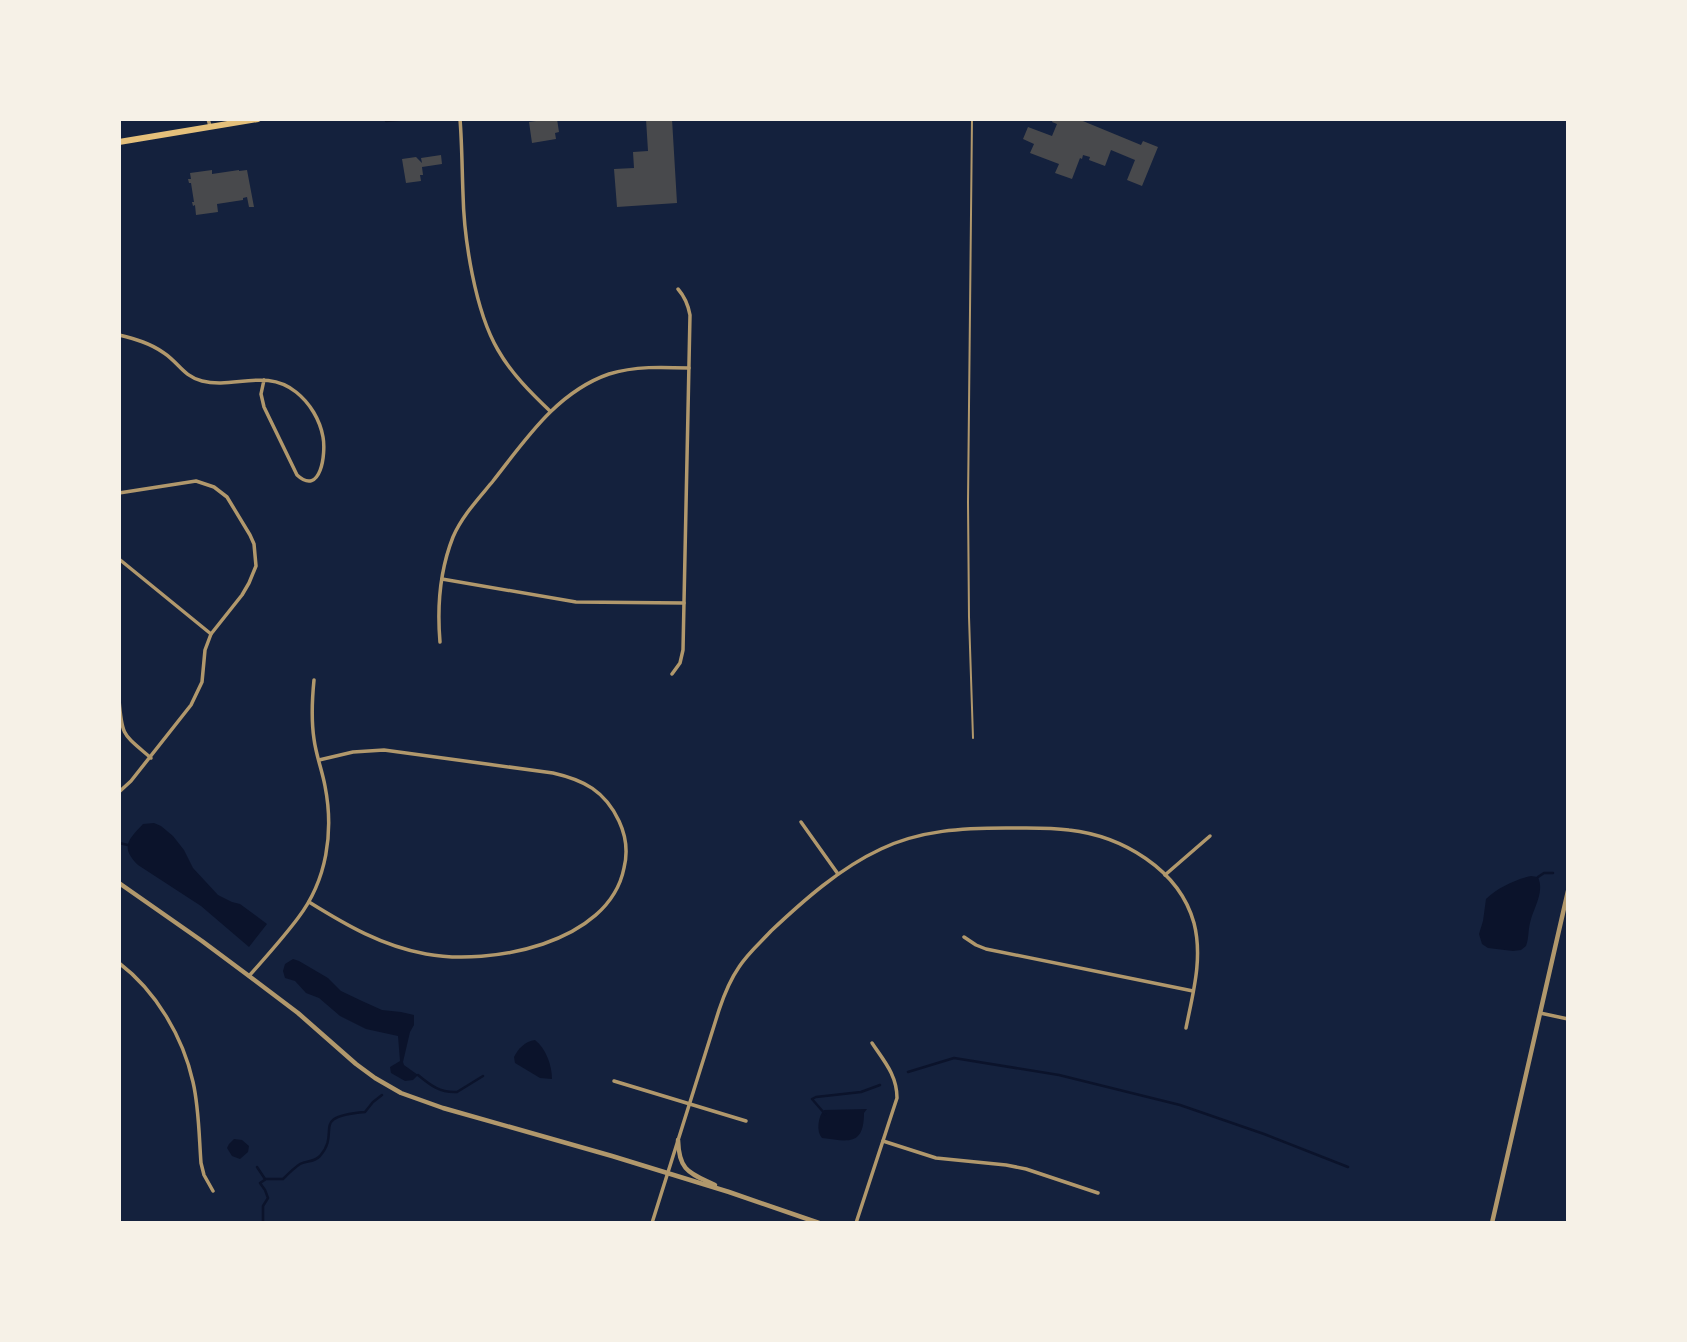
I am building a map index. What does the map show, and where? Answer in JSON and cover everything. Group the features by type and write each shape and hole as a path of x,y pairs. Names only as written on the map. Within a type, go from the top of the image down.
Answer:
{"main road":[{"path":"119,142 209,123 258,119"}],"street":[{"path":"460,119 465,224 476,286 488,332 514,373 550,411"},
{"path":"672,674 683,655 690,315 684,295 678,289"},
{"path":"119,335 155,347 184,373 202,381 226,383 264,380 285,385 299,394 313,411 324,440 318,474 312,482 307,482 297,475 264,407 261,394 264,380"},
{"path":"440,642 438,606 442,579 449,549 460,523 550,411 576,390 609,374 638,368 689,368"},
{"path":"119,493 196,481 214,486 227,497 254,544 256,566 242,595 211,634 205,650 204,672 191,705 151,758 119,792"},
{"path":"119,559 211,634"},
{"path":"442,579 576,602 684,603"},
{"path":"250,976 299,918 322,872 328,840 327,802 312,723 314,680"},
{"path":"119,700 124,733 151,758"},
{"path":"309,902 372,938 404,949 441,957 482,957 548,942 583,924 614,894 623,875 625,863 623,829 610,805 592,787 571,777 384,750 353,752 318,760"},
{"path":"801,821 838,874"},
{"path":"652,1223 722,1001 740,965 782,921 838,874 883,848 909,838 944,830 1051,828 1087,833 1124,845 1153,864 1180,894 1194,922 1198,962 1186,1028"},
{"path":"1165,875 1210,836"},
{"path":"119,883 250,976 298,1013 356,1064 401,1093 443,1108 668,1173 819,1223"},
{"path":"1492,1223 1568,891"},
{"path":"964,937 976,946 986,949 1193,991"},
{"path":"119,963 148,991 181,1043 194,1083 201,1163 213,1191"},
{"path":"1540,1013 1568,1019"},
{"path":"856,1223 896,1102 897,1088 890,1069 872,1043"},
{"path":"614,1081 746,1121"},
{"path":"678,1140 679,1157 686,1169 729,1192"},
{"path":"883,1141 936,1158 1015,1167 1098,1193"}],"lane":[{"path":"972,119 968,556 973,738"}],"water":[{"path":"154,823 173,836 193,868 218,895 240,904 267,924 249,947 201,906 132,859 128,848 130,839 143,824"},
{"path":"1531,876 1538,877 1540,889 1526,946 1513,951 1488,948 1482,944 1479,934 1486,899 1507,884"},
{"path":"293,959 328,978 341,991 362,1001 382,1010 414,1015 414,1025 403,1062 418,1075 413,1080 405,1081 391,1073 390,1067 400,1061 398,1036 366,1029 340,1016 319,998 306,993 295,981 285,978 285,964"},
{"path":"535,1040 548,1058 552,1079 540,1078 515,1063 514,1057 520,1048"},
{"path":"867,1109 857,1137 839,1140 822,1138 820,1135 818,1124 824,1110"},
{"path":"234,1139 242,1140 249,1146 248,1152 240,1159 232,1156 227,1148"}],"building":[{"path":"557,119 559,132 555,133 556,139 532,143 529,122"},
{"path":"646,119 672,119 677,203 617,207 614,169 634,168 633,152 648,151"},
{"path":"1053,119 1078,119 1141,145 1143,141 1158,147 1142,186 1127,180 1135,160 1111,150 1105,166 1083,155 1072,179 1055,173 1059,164 1030,153 1034,144 1023,139 1028,127 1052,136 1057,124 1052,122"},
{"path":"441,155 442,164 422,167 421,181 406,183 402,159 416,157 422,163 421,158"},
{"path":"212,170 212,174 247,170 254,207 249,207 247,197 217,204 218,212 196,215 188,179 191,179 190,173"}],"waterway":[{"path":"386,121 409,119"},
{"path":"119,843 128,845"},
{"path":"1538,877 1544,873 1553,873"},
{"path":"908,1072 954,1058 1059,1075 1180,1105 1348,1167"},
{"path":"418,1075 436,1088 451,1092 457,1092 483,1076"},
{"path":"825,1114 812,1099 861,1092 880,1085"},
{"path":"263,1223 263,1206 268,1198 260,1183 266,1179 283,1179 300,1164 320,1156 326,1147 329,1126 337,1117 365,1112 382,1095"},
{"path":"257,1167 265,1179"}]}
